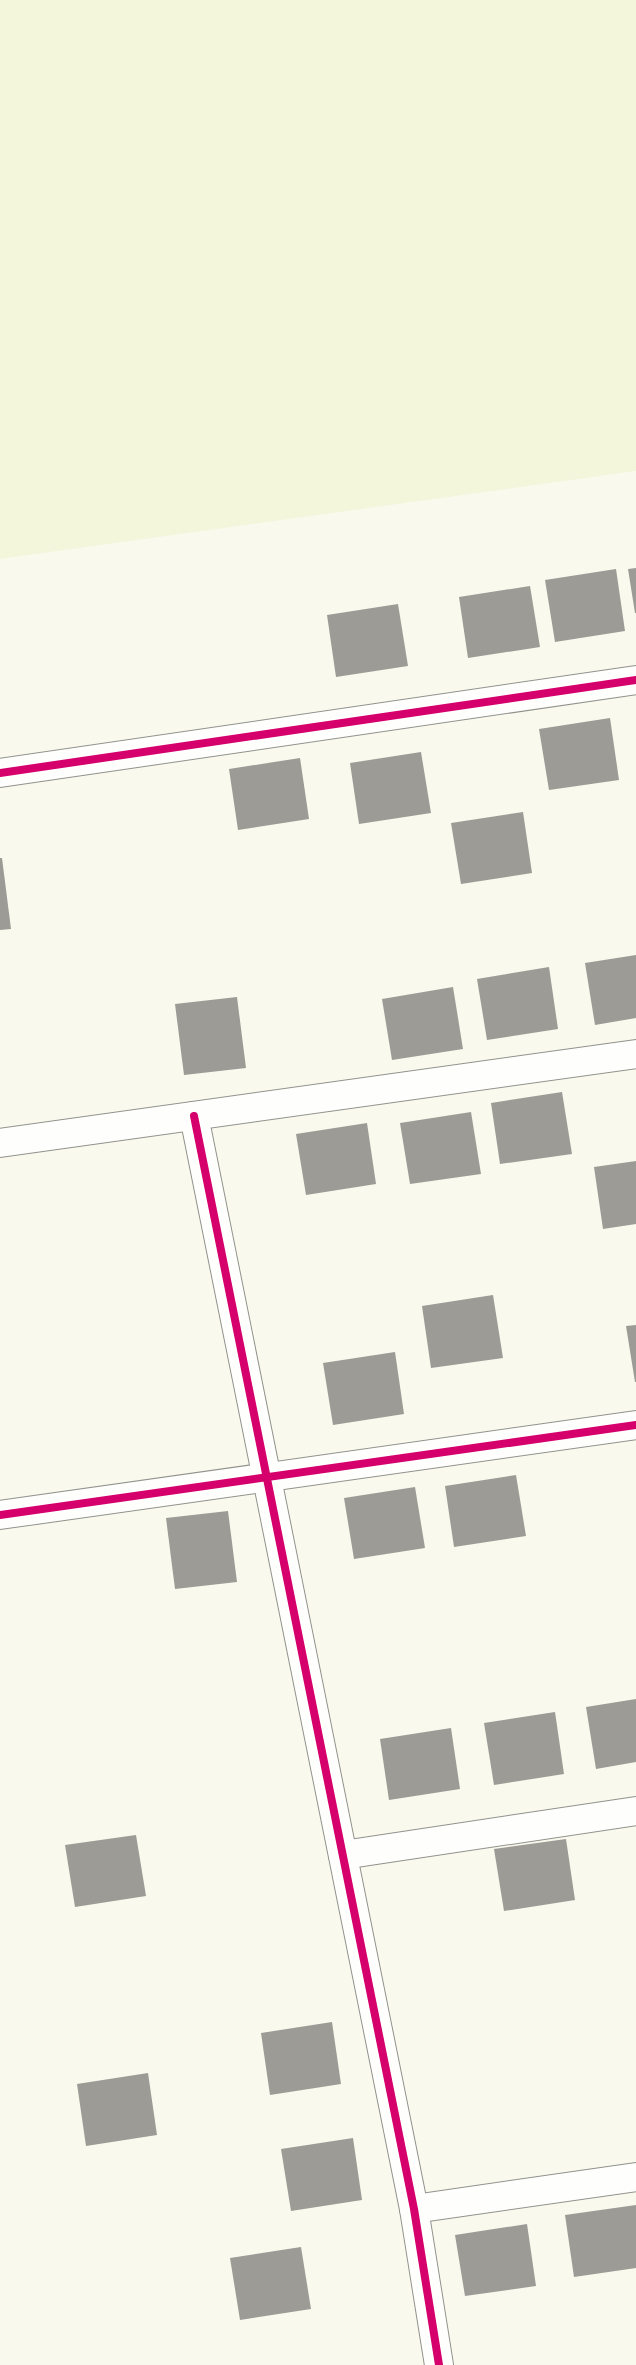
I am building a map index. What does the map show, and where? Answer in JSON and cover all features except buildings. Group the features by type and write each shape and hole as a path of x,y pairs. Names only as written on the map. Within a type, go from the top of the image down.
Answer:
{"street":[{"path":"0,773 636,680"},
{"path":"0,1143 636,1054"},
{"path":"194,1116 414,2209 439,2365"},
{"path":"0,1515 636,1426"},
{"path":"342,1855 636,1811"},
{"path":"414,2209 636,2177"}],"green space":[{"path":"0,0 636,0 636,471 0,559"}],"cycle path":[{"path":"0,773 636,680"},
{"path":"194,1116 414,2209 439,2365"},
{"path":"0,1515 636,1425"}]}
